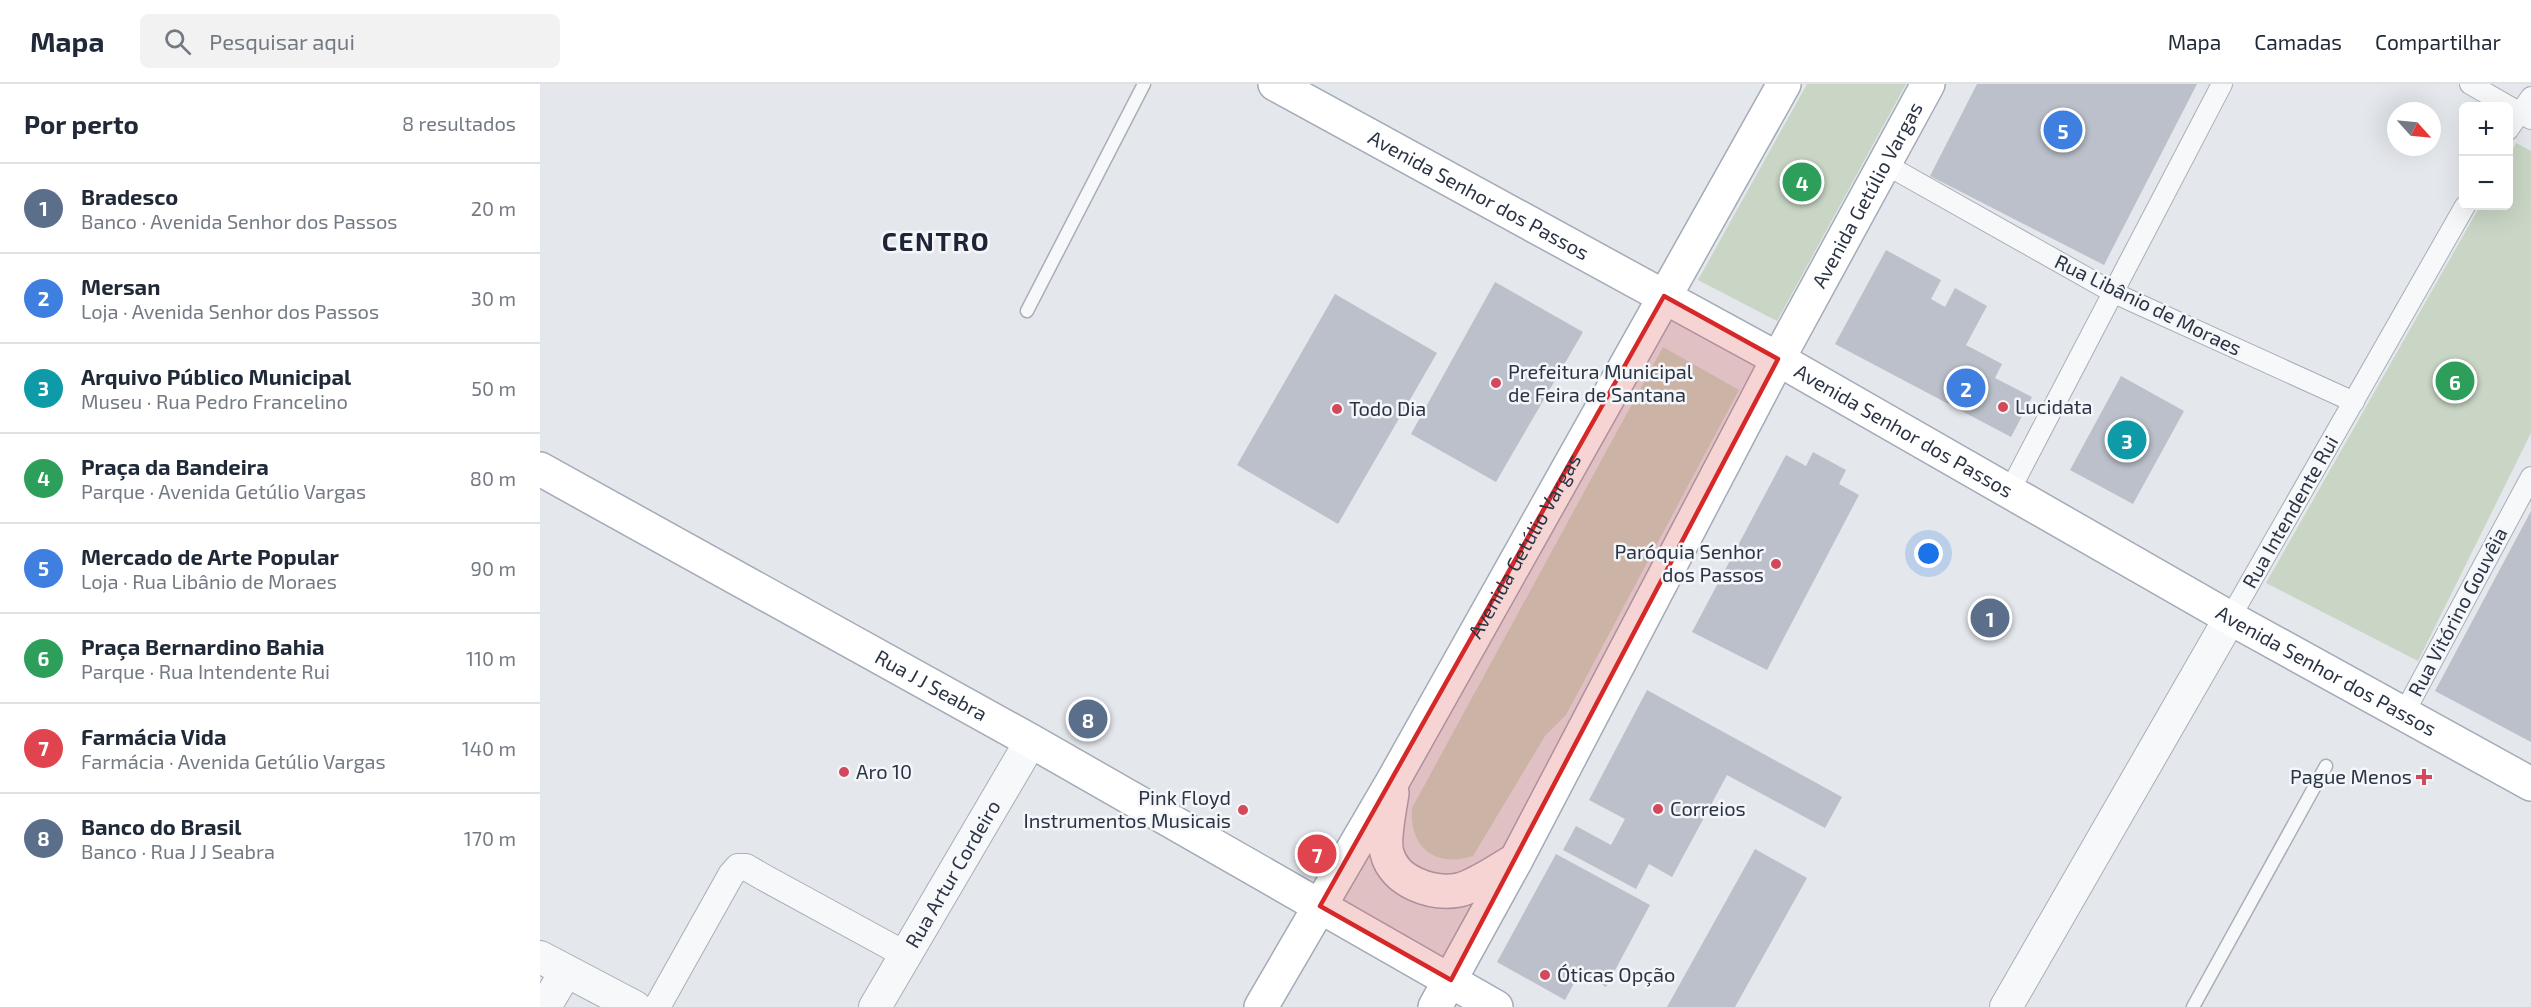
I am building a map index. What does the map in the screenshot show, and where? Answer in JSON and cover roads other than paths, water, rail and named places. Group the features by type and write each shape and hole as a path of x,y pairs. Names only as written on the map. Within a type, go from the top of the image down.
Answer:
{"main road":[{"name":"Avenida Senhor dos Passos","path":"1275,84 1778,359 2230,618 2531,784"},
{"name":"Avenida Getúlio Vargas","path":"1261,1007 1394,779 1784,84"},
{"name":"Avenida Getúlio Vargas","path":"1443,994 1516,860 1778,359 1928,84"},
{"name":"Rua J J Seabra","path":"540,470 1031,741 1320,906 1443,994 1496,1007"},
{"path":"1394,779 1388,818 1387,853 1396,868 1409,881 1425,889 1443,892 1461,890 1516,860"}],"street":[{"path":"2009,492 2222,84"},
{"path":"2470,84 2527,109 2513,124"},
{"name":"Rua Libânio de Moraes","path":"1885,164 2114,293 2354,402"},
{"name":"Rua Intendente Rui","path":"2006,1007 2463,210"},
{"name":"Rua Vitórino Gouvêia","path":"2403,715 2531,477"},
{"name":"Rua Artur Cordeiro","path":"875,1007 1031,741"},
{"path":"657,1007 730,875 738,867 746,867 906,955"},
{"path":"545,1007 553,964 634,1007"}],"lane":[{"path":"1027,311 1144,84"},
{"path":"2193,1007 2326,766"}],"place":[{"name":"Mercado de Arte Popular","path":"2063,130"},
{"name":"Praça da Bandeira","path":"1802,182"},
{"name":"Praça Bernardino Bahia","path":"2455,381"},
{"name":"Prefeitura Municipal de Feira de Santana","path":"1496,383"},
{"name":"Mersan","path":"1966,388"},
{"name":"Lucidata","path":"2003,407"},
{"name":"Todo Dia","path":"1337,409"},
{"name":"Arquivo Público Municipal","path":"2127,440"},
{"name":"Paróquia Senhor dos Passos","path":"1776,564"},
{"name":"Bradesco","path":"1990,618"},
{"name":"Banco do Brasil","path":"1088,719"},
{"name":"Aro 10","path":"844,772"},
{"name":"Pague Menos","path":"2424,777"},
{"name":"Correios","path":"1658,809"},
{"name":"Pink Floyd Instrumentos Musicais","path":"1243,810"},
{"name":"Farmácia Vida","path":"1317,854"},
{"name":"Óticas Opção","path":"1545,975"}],"district":[{"name":"CENTRO","path":"936,242"}]}
